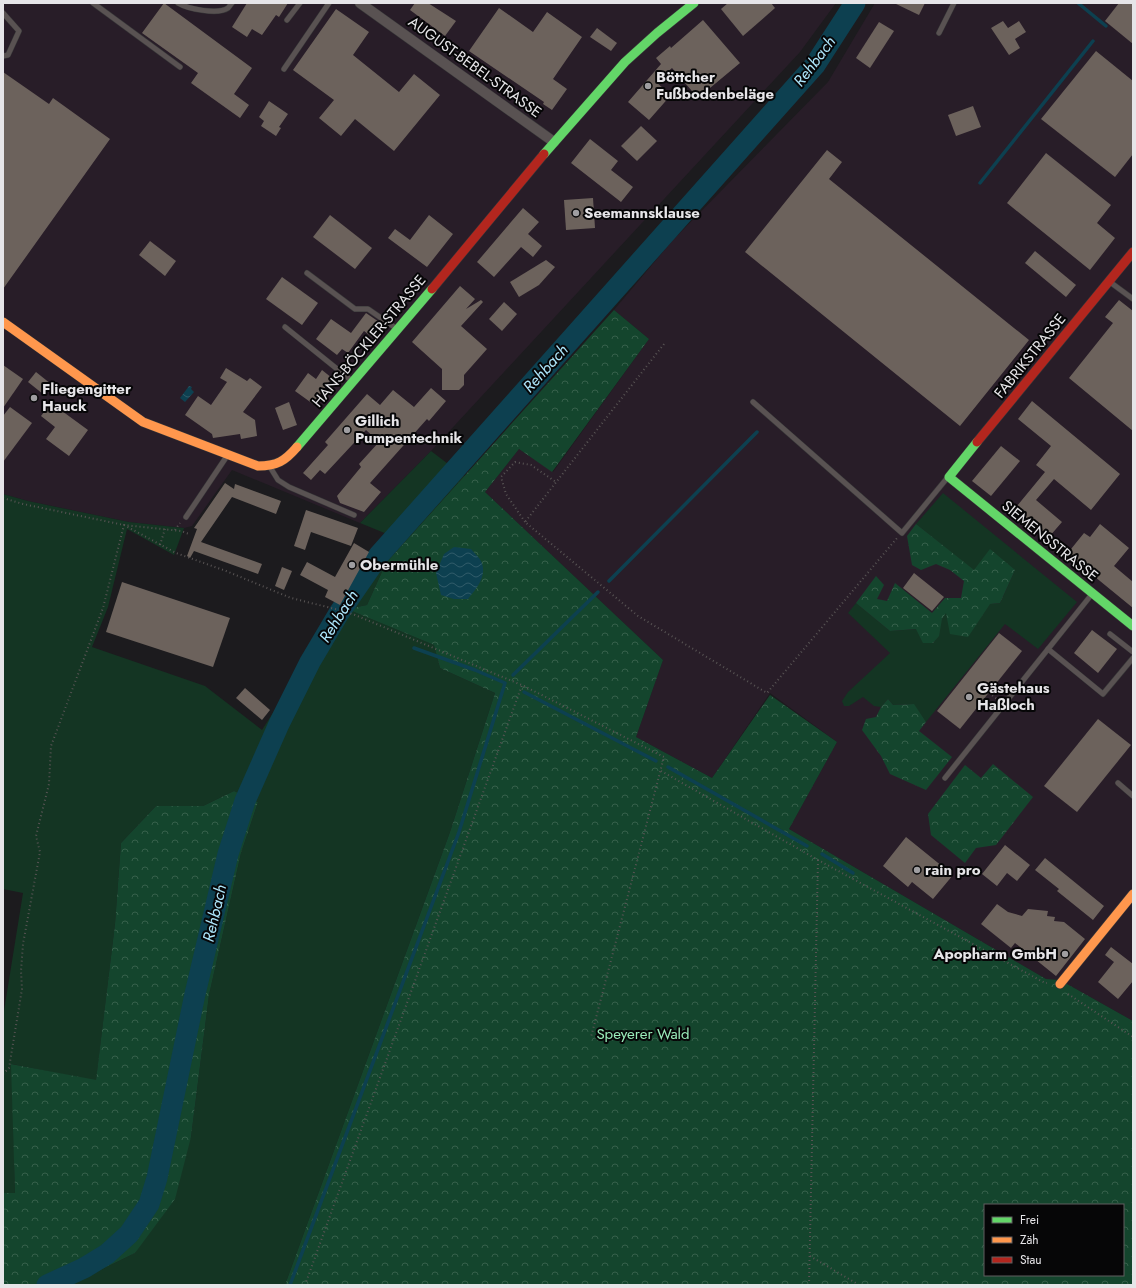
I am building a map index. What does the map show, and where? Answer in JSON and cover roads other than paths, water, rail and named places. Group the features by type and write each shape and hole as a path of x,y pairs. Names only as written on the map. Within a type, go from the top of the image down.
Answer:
{"street":[{"name":"AUGUST-BEBEL-STRASSE","path":"360,3 554,142"},
{"name":"HANS-BÖCKLER-STRASSE","path":"270,466 280,464 289,457 554,142 625,62 657,33 694,3"},
{"name":"FABRIKSTRASSE","path":"949,477 1133,252"},
{"path":"3,322 143,422 258,466 270,466"},
{"name":"SIEMENSSTRASSE","path":"949,477 1133,626"},
{"path":"1060,984 1133,894"}],"lane":[{"path":"93,3 180,67"},
{"path":"178,3 191,9 220,11 228,8 232,3"},
{"path":"287,20 300,3"},
{"path":"284,69 329,3"},
{"path":"939,33 954,3"},
{"path":"3,13 20,31 8,55 3,56"},
{"path":"307,273 355,309 368,309 398,329"},
{"path":"1109,281 1133,299"},
{"path":"284,327 353,382"},
{"path":"753,402 902,533 949,477"},
{"path":"186,517 228,455"},
{"path":"270,466 278,480 289,487 354,515"},
{"path":"945,778 1092,594"},
{"path":"1110,634 1133,652"},
{"path":"1048,649 1104,694 1133,658"},
{"path":"1118,783 1133,796"}],"water":[{"path":"189,386 192,387 191,389 194,392 185,402 180,398"},
{"path":"454,547 471,549 480,560 483,567 480,582 468,599 454,599 441,595 436,573 444,554"}],"waterway":[{"name":"Rehbach","path":"47,1285 84,1268 107,1254 129,1234 149,1204 157,1178 195,994 228,854 245,801 279,724 310,662 339,613 379,555 815,65 855,3"},
{"path":"1078,3 1106,26"},
{"path":"980,183 1093,41"},
{"path":"609,581 757,432"},
{"path":"513,675 598,592"},
{"path":"290,1285 459,832 505,683 475,670 414,648"},
{"path":"524,692 656,761"},
{"path":"668,767 807,846"},
{"path":"822,854 853,873"}],"place":[{"name":"Böttcher Fußbodenbeläge","path":"648,86"},
{"name":"Seemannsklause","path":"576,213"},
{"name":"Fliegengitter Hauck","path":"34,398"},
{"name":"Gillich Pumpentechnik","path":"347,430"},
{"name":"Obermühle","path":"352,565"},
{"name":"Gästehaus Haßloch","path":"969,697"},
{"name":"rain pro","path":"917,870"},
{"name":"Apopharm GmbH","path":"1065,954"}],"park label":[{"name":"Speyerer Wald","path":"643,1034"}]}
